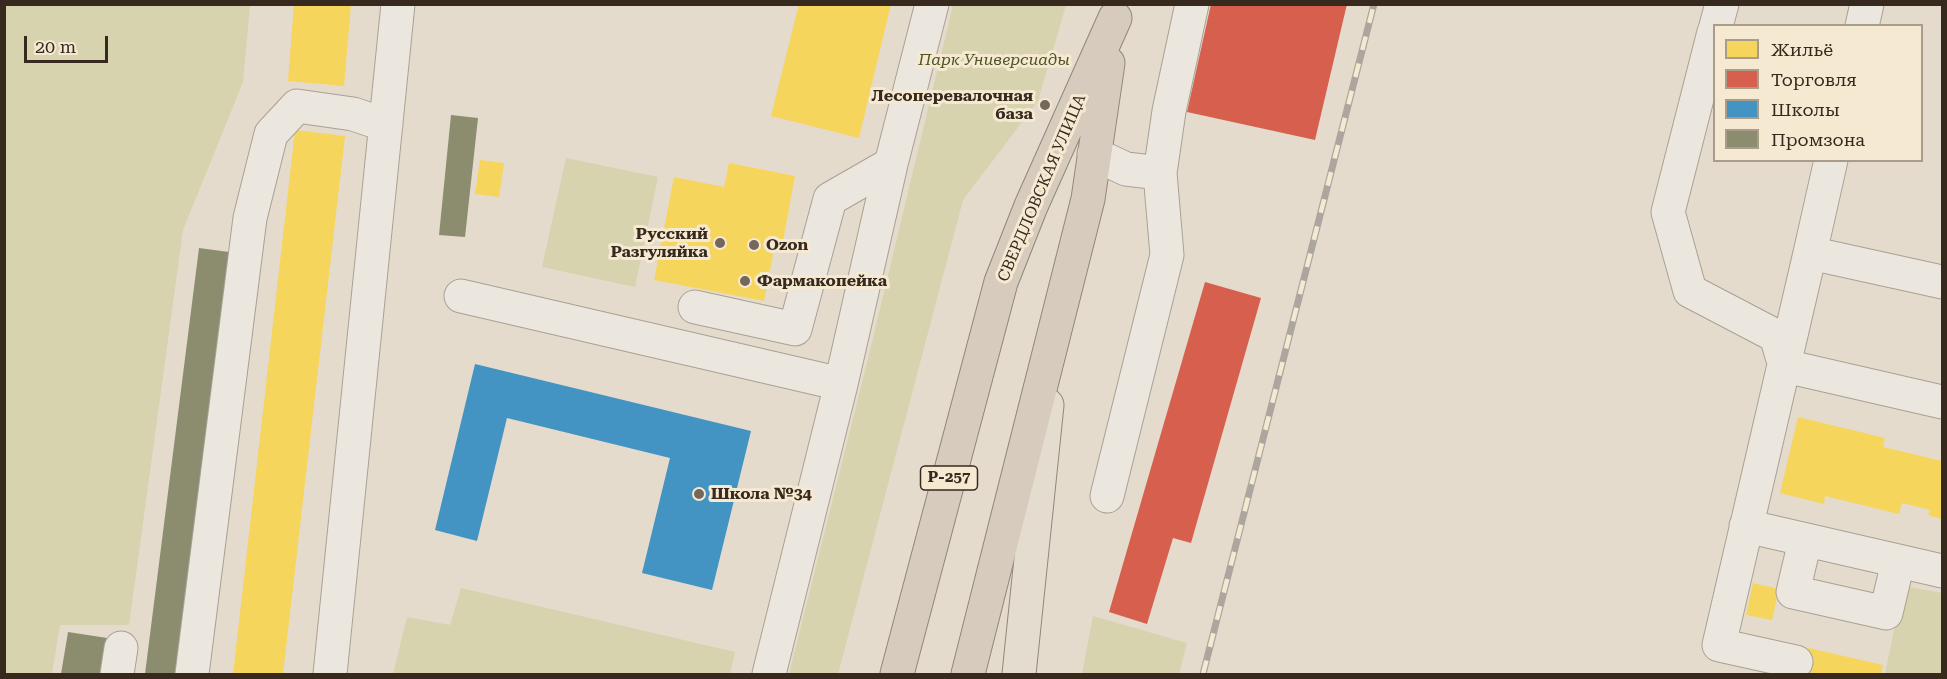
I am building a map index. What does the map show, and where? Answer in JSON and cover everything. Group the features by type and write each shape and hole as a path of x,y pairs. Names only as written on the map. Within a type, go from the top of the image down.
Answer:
{"highway":[{"name":"СВЕРДЛОВСКАЯ УЛИЦА","path":"968,675 1088,199 1116,11"},
{"name":"СВЕРДЛОВСКАЯ УЛИЦА","path":"897,675 1001,282 1031,206 1116,11"}],"main road":[{"path":"1019,675 1055,324"}],"street":[{"path":"330,675 398,4"},
{"path":"769,675 841,384 891,164 932,4"},
{"path":"1107,496 1167,255 1160,173 1168,111 1192,4"},
{"path":"1717,24 1722,4"},
{"path":"1862,24 1867,4"},
{"path":"1713,36 1668,212 1690,291 1776,336 1785,366"},
{"path":"192,675 250,218 271,134 297,106 353,114 386,125"},
{"path":"1094,154 1126,169 1160,173"},
{"path":"1796,662 1719,645 1831,162"},
{"path":"695,308 795,328 830,199 891,164"},
{"path":"1810,253 1942,282"},
{"path":"461,296 841,384"},
{"path":"1785,366 1942,402"},
{"path":"1746,526 1942,571"},
{"path":"1805,541 1793,592 1886,613 1898,562"}],"green space":[{"path":"4,5 250,5 243,82 183,230 129,625 60,625 52,674 5,674"},
{"name":"Парк Универсиады","path":"953,5 1066,5 1038,101 963,200 838,674 789,674 867,363"},
{"path":"566,158 658,177 635,287 542,267"},
{"path":"1903,586 1942,593 1942,674 1885,674"},
{"path":"461,588 735,652 730,674 393,674 407,617 450,625"},
{"path":"1093,616 1187,643 1179,674 1082,674"}],"building: Жильё":[{"path":"294,4 351,4 344,86 288,81"},
{"path":"799,4 891,4 859,138 771,116"},
{"path":"295,130 345,136 283,674 233,674"},
{"path":"480,160 504,163 499,197 475,194"},
{"path":"729,163 795,176 783,241 776,239 764,301 654,280 674,177 724,187"},
{"path":"1798,417 1885,438 1883,447 1942,461 1942,519 1928,515 1930,510 1902,503 1899,514 1825,496 1824,504 1780,493"},
{"path":"1753,583 1779,589 1772,620 1746,615"},
{"path":"1800,646 1883,665 1881,674 1818,674 1794,669"}],"building: Торговля":[{"path":"1211,4 1347,4 1315,140 1187,112"},
{"path":"1205,282 1261,298 1191,543 1173,538 1147,624 1109,612"}],"building: Школы":[{"name":"Школа №34","path":"475,364 751,431 712,590 642,573 670,458 507,418 477,541 435,530"}],"building: Промзона":[{"path":"451,115 478,118 465,237 439,235"},
{"path":"199,248 229,252 175,674 145,674"},
{"path":"68,632 107,638 101,674 61,674"}],"railway":[{"path":"1203,674 1374,4"}],"place":[{"name":"Лесоперевалочная база","path":"1045,105"},
{"name":"Русский Разгуляйка","path":"720,243"},
{"name":"Ozon","path":"754,245"},
{"name":"Фармакопейка","path":"745,281"},
{"name":"Школа №34","path":"699,494"}]}
